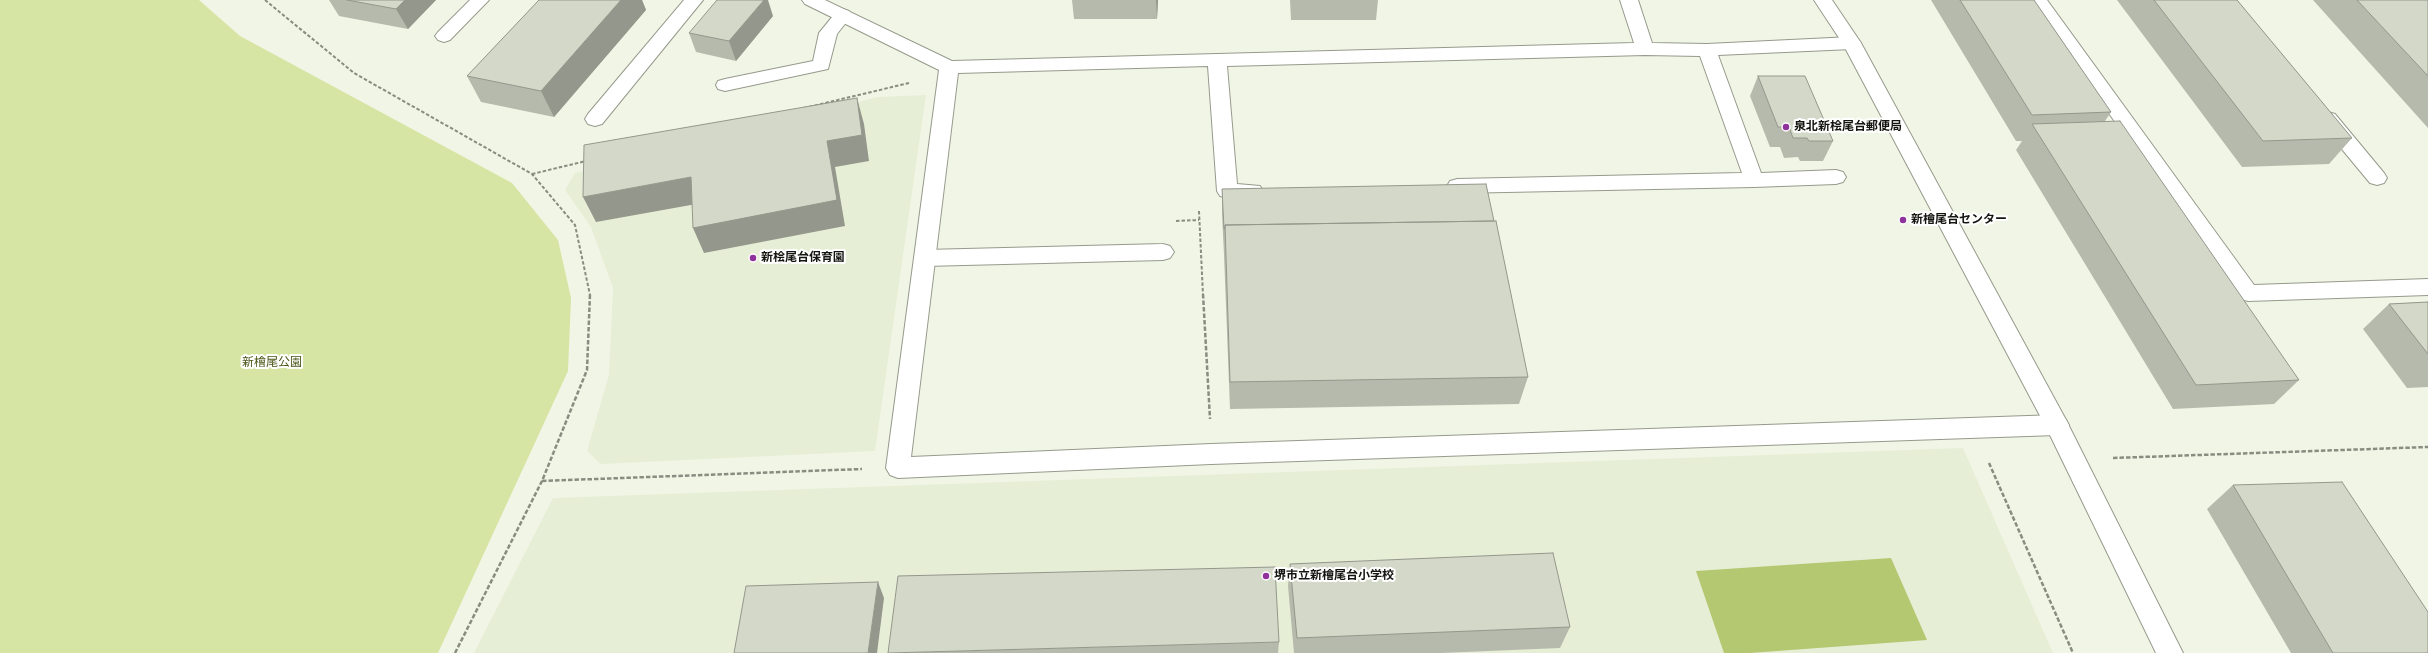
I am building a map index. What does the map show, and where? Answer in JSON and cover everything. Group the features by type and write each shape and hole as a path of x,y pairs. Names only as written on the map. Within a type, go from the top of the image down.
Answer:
{"street":[{"path":"444,36 480,0"},
{"path":"595,119 694,0"},
{"path":"812,0 949,67 1645,49 1707,50 1852,43"},
{"path":"1629,0 1645,49"},
{"path":"1823,0 1852,43 2056,425 2170,653"},
{"path":"2038,0 2248,293 2428,287"},
{"path":"725,85 821,64 828,33 843,15"},
{"path":"1707,50 1754,180"},
{"path":"1217,60 1227,191 1237,200 1275,190"},
{"path":"949,67 898,468 1211,454 2056,425"},
{"path":"2317,105 2377,178"},
{"path":"1440,186 1836,177"},
{"path":"925,258 1163,252"}],"path":[{"path":"265,0 354,73 532,174 575,225 590,291 587,370 542,481 455,653"},
{"path":"799,109 915,82"},
{"path":"532,174 593,159"},
{"path":"1199,208 1211,454"},
{"path":"1171,221 1199,220"},
{"path":"2110,458 2428,447"},
{"path":"1988,462 2073,653"},
{"path":"542,481 898,468"}],"shaded area":[{"name":"新桧尾台保育園","path":"926,95 875,451 601,464 587,451 609,375 613,288 591,227 565,190 575,173 878,97"},
{"name":"堺市立新檜尾台小学校","path":"1963,448 2053,653 474,653 553,498"},
{"path":"1891,558 1927,640 1750,653 1724,653 1696,571"}],"green space":[{"name":"新檜尾公園","path":"0,0 199,0 240,36 512,183 558,240 571,298 568,371 438,653 0,653"}],"building":[{"path":"347,0 405,0 396,9"},
{"path":"539,0 621,0 541,91 467,76"},
{"path":"717,0 764,0 729,41 689,33"},
{"path":"1960,0 2034,0 2111,112 2032,115"},
{"path":"2154,0 2237,0 2352,138 2263,141"},
{"path":"2357,0 2428,0 2428,76"},
{"path":"1758,76 1805,76 1833,141 1809,141 1807,138 1793,138 1789,127 1778,127"},
{"path":"857,98 862,135 827,141 837,200 693,228 691,177 583,197 584,145"},
{"path":"2120,121 2299,380 2196,385 2032,124"},
{"path":"1486,184 1494,221 1225,225 1224,229 1222,189"},
{"path":"1496,221 1528,377 1230,382 1225,225"},
{"path":"2428,302 2428,354 2389,304"},
{"path":"2342,482 2428,612 2428,653 2333,653 2233,485"},
{"path":"1553,553 1570,627 1297,638 1290,564"},
{"path":"1275,567 1279,642 888,653 898,576"},
{"path":"878,582 868,653 734,653 746,586"}],"place":[{"name":"泉北新桧尾台郵便局","path":"1786,127"},
{"name":"新檜尾台センター","path":"1903,220"},
{"name":"新桧尾台保育園","path":"753,258"},
{"name":"堺市立新檜尾台小学校","path":"1266,576"}]}
